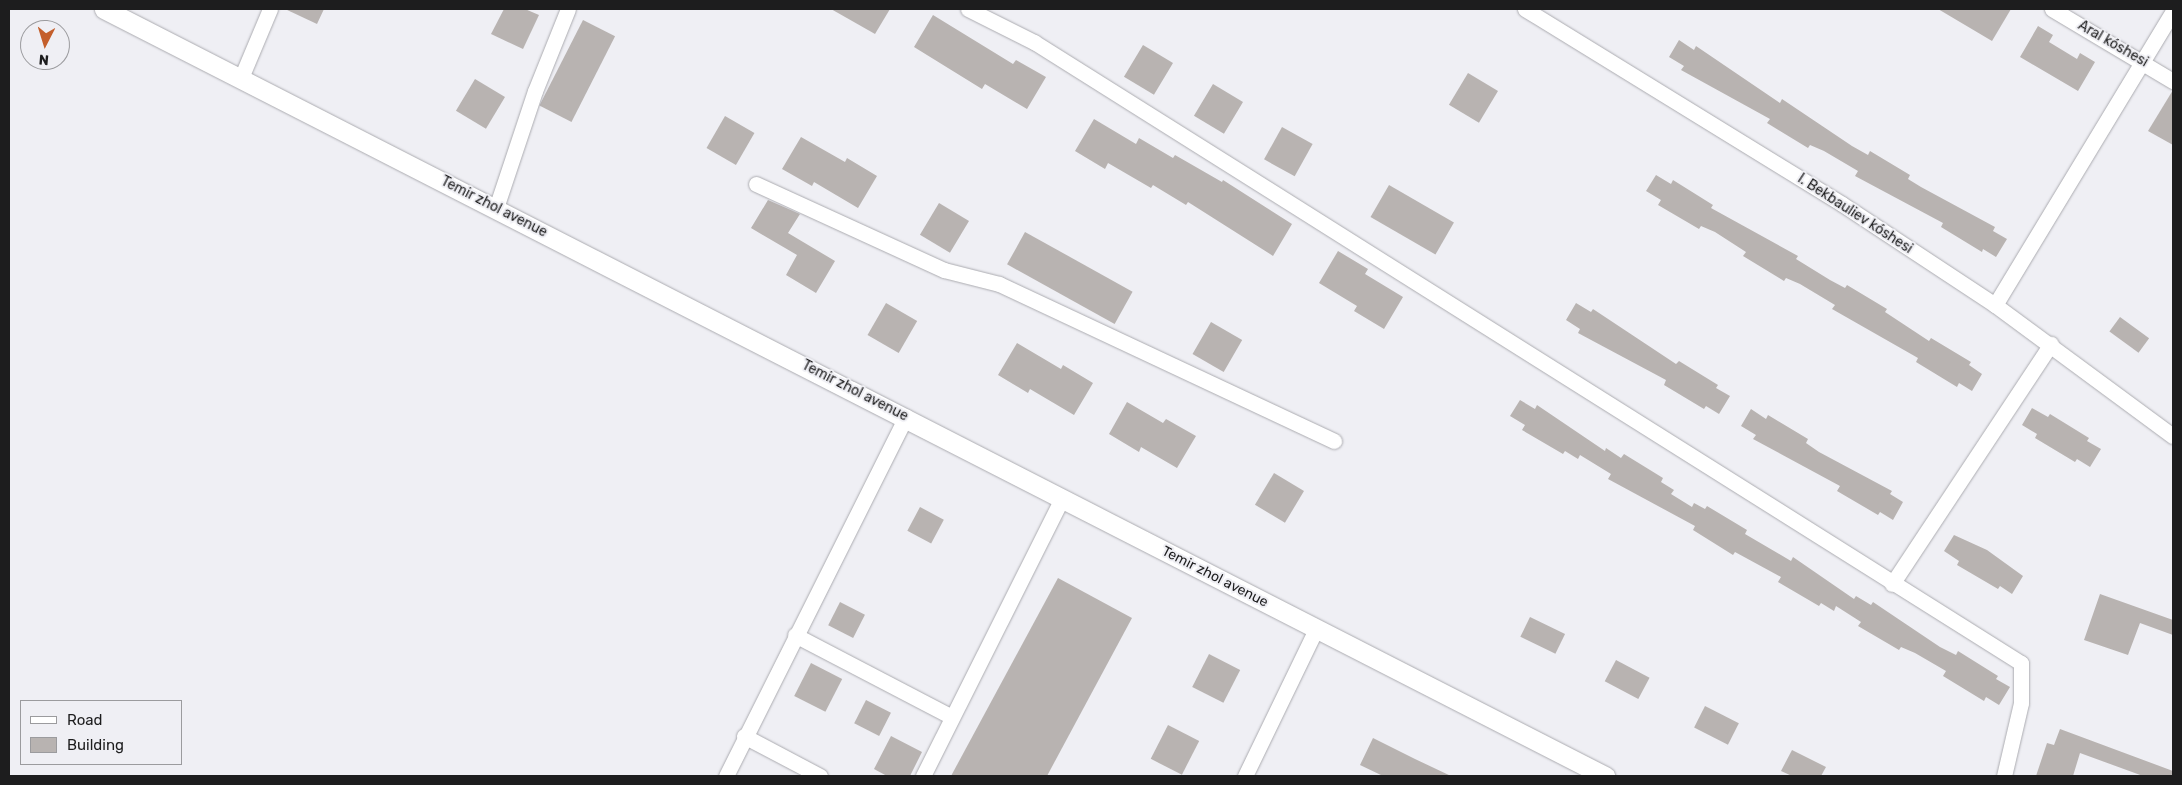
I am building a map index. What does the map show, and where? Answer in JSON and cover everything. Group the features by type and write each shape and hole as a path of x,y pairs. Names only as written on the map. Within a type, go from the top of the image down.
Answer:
{"street":[{"name":"Temir zhol avenue","path":"104,9 906,417 1605,776"},
{"path":"240,78 270,9"},
{"path":"496,208 535,92 568,9"},
{"path":"968,9 1034,42 1892,584 2021,663 2020,704 2004,776"},
{"name":"I. Bekbauliev kóshesi","path":"1525,9 1842,204 1996,305 2173,436"},
{"name":"Aral kóshesi","path":"2052,9 2143,61 2173,81"},
{"path":"1996,305 2173,10"},
{"path":"756,184 944,270 999,284 1334,441"},
{"path":"1892,584 2051,344"},
{"path":"726,776 744,736 906,417"},
{"path":"923,776 1062,498"},
{"path":"1246,776 1316,629"},
{"path":"795,635 952,717"},
{"path":"744,736 820,776"}],"building":[{"path":"285,9 324,9 317,24"},
{"path":"504,9 525,9 539,15 523,49 491,34"},
{"path":"831,9 890,9 875,34"},
{"path":"1938,9 2011,9 1992,41"},
{"path":"933,15 1013,64 1016,60 1046,77 1027,109 985,84 982,89 914,47"},
{"path":"583,20 615,36 571,122 539,106"},
{"path":"2038,26 2053,35 2049,42 2077,59 2080,53 2095,62 2078,91 2020,57"},
{"path":"1679,40 1694,50 1696,46 1780,103 1782,99 1852,146 1868,155 1870,151 1910,175 1908,179 1921,187 1995,227 1993,231 2007,239 1996,257 1983,249 1982,252 1941,227 1943,223 1855,176 1858,171 1824,151 1810,145 1808,148 1767,123 1770,119 1681,70 1684,66 1669,57"},
{"path":"1143,45 1173,63 1154,95 1124,77"},
{"path":"1468,73 1498,91 1479,123 1449,105"},
{"path":"475,79 505,97 486,129 456,111"},
{"path":"1213,84 1243,102 1224,134 1194,116"},
{"path":"2173,90 2173,145 2148,131"},
{"path":"725,116 754,133 736,165 706,148"},
{"path":"1094,119 1136,144 1139,138 1173,158 1175,155 1222,182 1223,180 1292,224 1273,256 1188,202 1186,205 1153,185 1151,188 1108,163 1105,169 1075,151"},
{"path":"1282,127 1313,144 1295,176 1264,159"},
{"path":"801,137 845,162 847,158 877,176 858,208 814,182 812,186 782,169"},
{"path":"1656,175 1671,184 1673,180 1713,205 1711,208 1798,256 1796,259 1830,280 1845,288 1847,285 1887,309 1885,312 1929,341 1931,338 1971,362 1969,365 1982,374 1972,391 1959,383 1957,387 1916,362 1918,358 1832,309 1835,305 1800,284 1786,278 1784,281 1743,256 1746,252 1715,232 1701,226 1699,229 1658,205 1661,200 1646,191"},
{"path":"1389,185 1454,222 1435,255 1370,217"},
{"path":"768,200 800,214 788,233 835,261 816,293 786,275 797,255 751,228"},
{"path":"939,203 969,221 950,253 920,235"},
{"path":"1025,232 1133,292 1115,324 1007,264"},
{"path":"1338,251 1368,269 1365,274 1403,297 1384,329 1354,311 1357,306 1319,283"},
{"path":"886,303 917,321 899,353 868,335"},
{"path":"1576,303 1591,312 1593,309 1676,364 1679,361 1718,385 1716,388 1730,396 1719,414 1706,406 1704,409 1664,385 1666,380 1578,333 1580,329 1566,320"},
{"path":"2120,317 2149,338 2139,353 2109,332"},
{"path":"1211,322 1242,340 1224,372 1192,354"},
{"path":"1017,343 1061,369 1063,365 1093,383 1074,415 1030,389 1028,393 998,375"},
{"path":"1520,400 1535,409 1537,405 1605,451 1606,448 1621,458 1624,454 1663,478 1661,482 1674,490 1671,494 1692,507 1694,503 1705,509 1707,506 1747,530 1745,534 1791,561 1793,557 1854,599 1856,596 1871,605 1873,602 1940,647 1956,655 1958,651 1998,676 1996,679 2010,687 1999,705 1986,697 1984,701 1943,676 1946,671 1915,653 1901,647 1899,650 1858,626 1861,622 1836,606 1834,611 1821,603 1819,606 1778,582 1781,577 1735,552 1733,555 1693,530 1695,526 1608,479 1611,474 1580,455 1578,459 1565,451 1563,454 1522,430 1525,425 1510,416"},
{"path":"1127,402 1163,423 1166,419 1196,436 1177,468 1141,447 1139,452 1109,434"},
{"path":"2032,408 2048,417 2050,414 2089,438 2087,441 2101,449 2090,467 2077,459 2075,462 2035,438 2037,434 2022,425"},
{"path":"1751,409 1766,419 1768,415 1808,439 1806,443 1819,452 1892,491 1890,494 1903,502 1893,520 1880,512 1878,515 1837,491 1840,486 1753,439 1756,435 1741,426"},
{"path":"1274,473 1304,491 1285,523 1255,505"},
{"path":"920,507 944,520 931,544 907,531"},
{"path":"1954,535 1987,550 2023,576 2012,594 2000,586 1998,589 1957,565 1959,561 1944,551"},
{"path":"1058,578 1132,618 1047,776 951,776"},
{"path":"2100,594 2173,620 2173,635 2140,623 2128,655 2084,640"},
{"path":"840,602 865,615 853,638 828,625"},
{"path":"1530,617 1565,634 1555,654 1520,637"},
{"path":"1209,654 1240,670 1223,703 1192,687"},
{"path":"1616,660 1650,678 1638,699 1605,681"},
{"path":"811,663 842,679 825,712 794,696"},
{"path":"866,700 891,713 879,736 854,723"},
{"path":"1705,706 1739,723 1728,745 1694,727"},
{"path":"1168,725 1199,741 1182,775 1151,759"},
{"path":"2060,729 2173,771 2173,776 2143,776 2080,753 2073,776 2036,776 2047,743 2054,745"},
{"path":"891,736 922,752 910,776 887,776 874,769"},
{"path":"1373,738 1451,776 1383,776 1360,765"},
{"path":"1792,750 1826,767 1821,776 1792,776 1781,771"}]}
